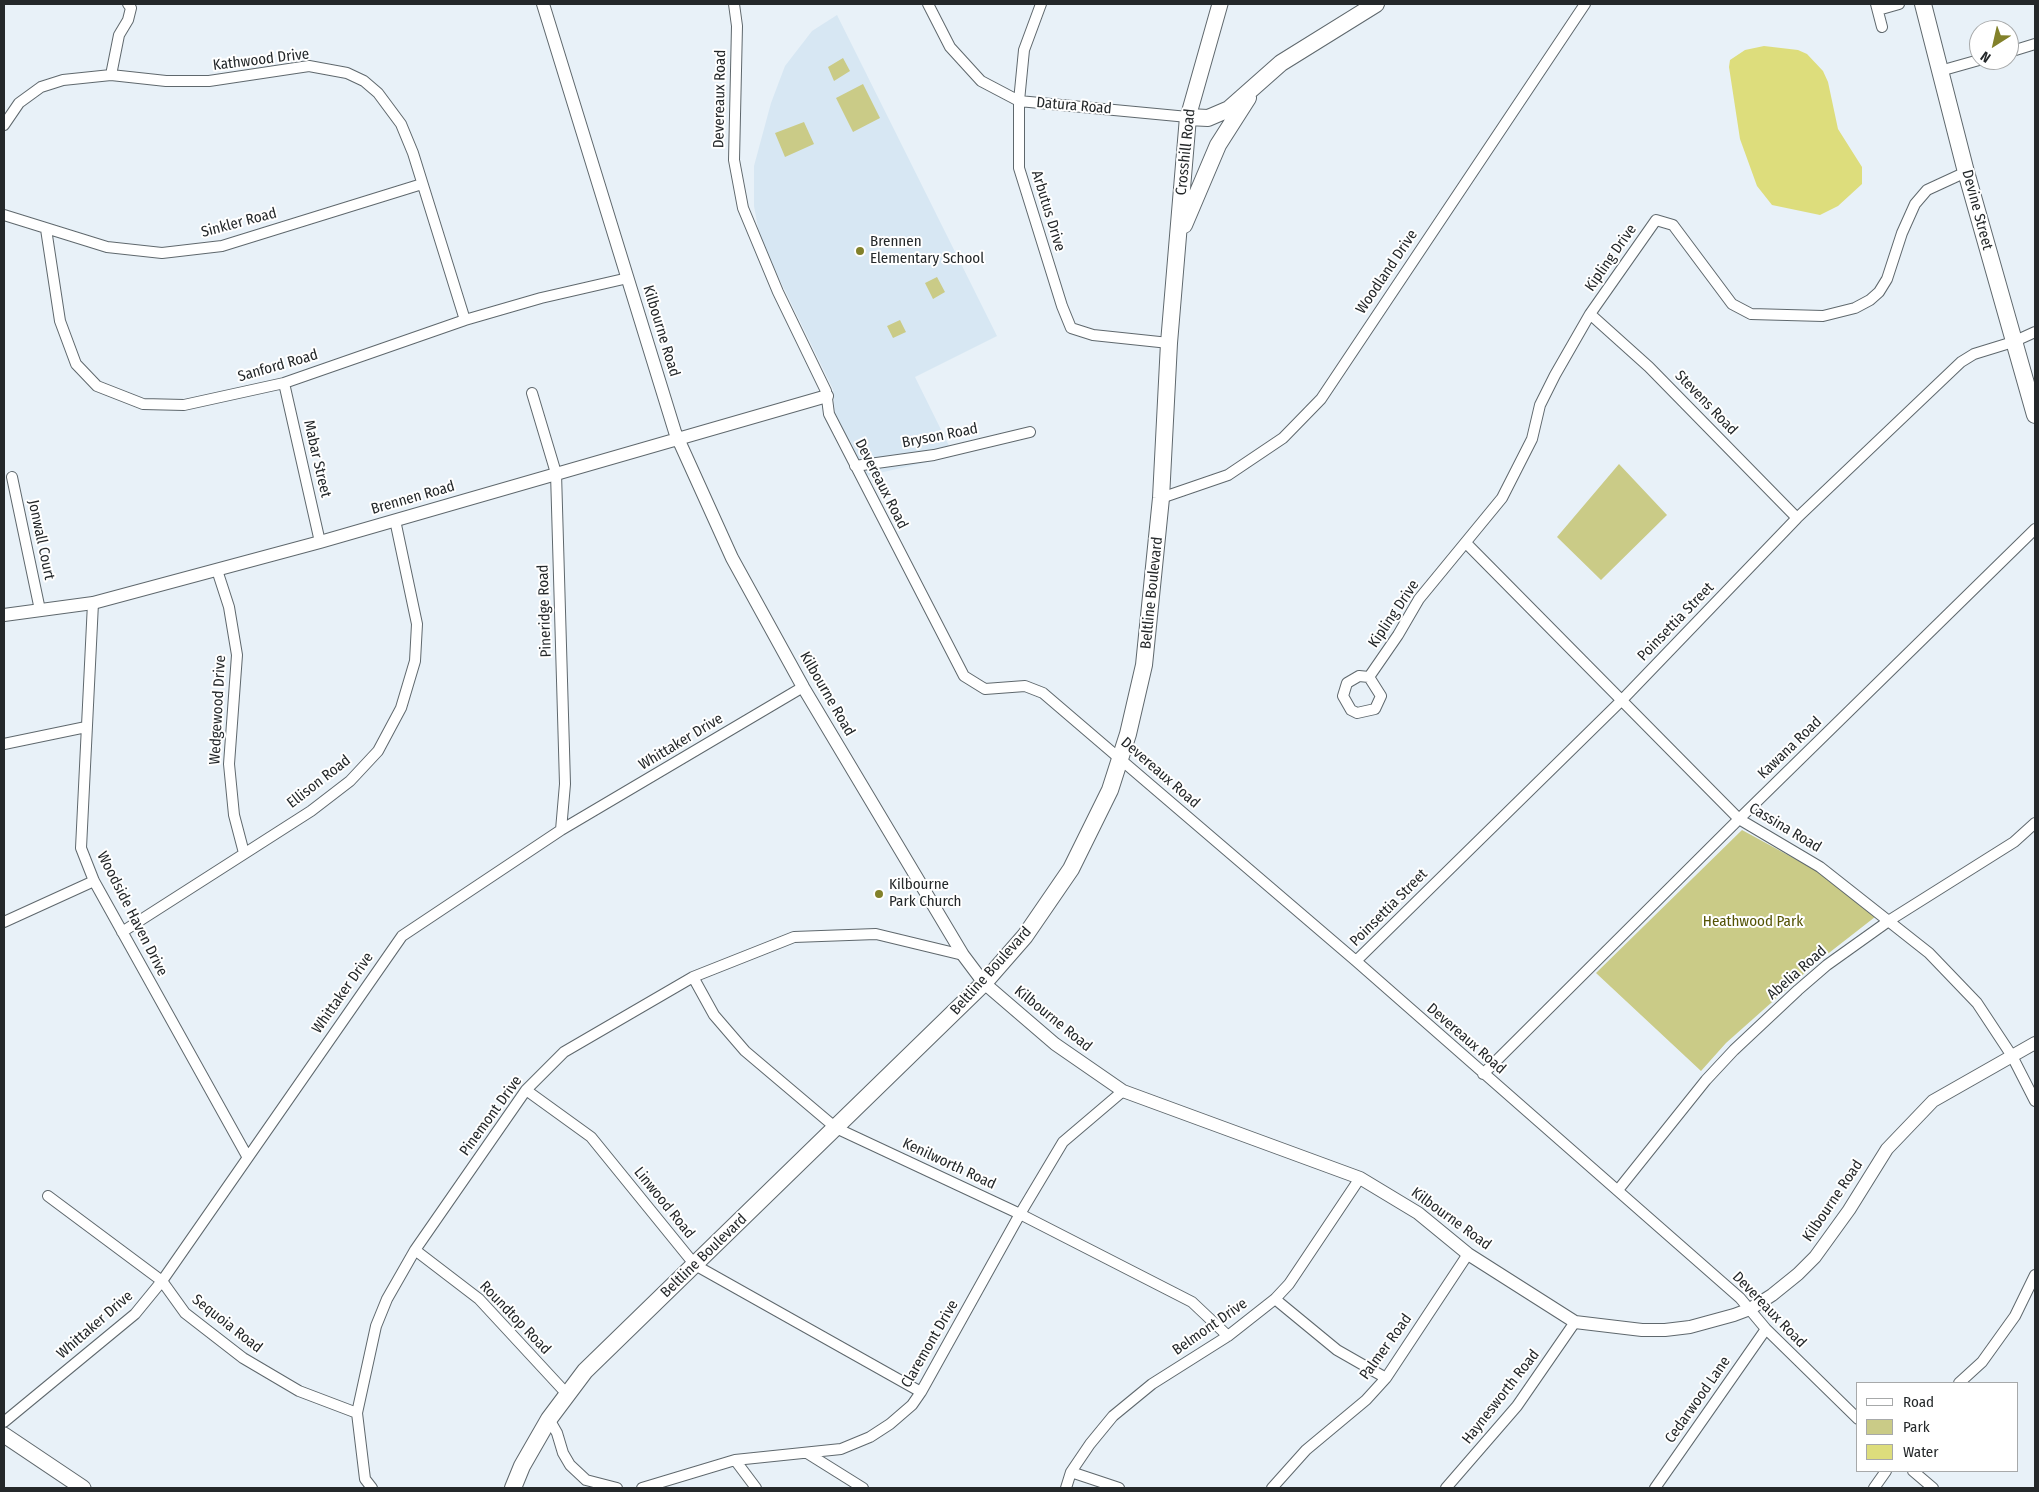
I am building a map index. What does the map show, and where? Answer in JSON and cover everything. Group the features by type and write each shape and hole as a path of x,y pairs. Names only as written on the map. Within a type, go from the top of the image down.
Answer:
{"main road":[{"name":"Crosshill Road","path":"1177,245 1188,117 1220,4"},
{"path":"1177,245 1218,145 1231,127 1255,85 1281,63 1376,4"},
{"name":"Devine Street","path":"1923,4 1966,172 2035,415"},
{"name":"Datura Road","path":"1188,117 1208,118 1229,109 1255,85"},
{"name":"Beltline Boulevard","path":"513,1488 522,1466 566,1393 608,1346 836,1128 984,983 1025,936 1072,869 1097,821 1121,759 1137,701 1144,665 1161,498 1169,343 1177,245"},
{"path":"4,1435 83,1488"}],"street":[{"path":"111,75 119,36 128,20 131,8 128,4"},
{"name":"Kilbourne Road","path":"543,4 678,438 732,558 803,687 963,955 984,983 1055,1044 1123,1090 1360,1178 1418,1213 1468,1254 1575,1322 1642,1330 1665,1330 1690,1327 1750,1309 1786,1284 1816,1256 1850,1210 1887,1149 1933,1101 2035,1043"},
{"name":"Devereaux Road","path":"734,4 737,26 734,160 737,184 752,232 827,396 829,414 964,676 984,689 1025,686 1037,689 1121,759 1618,1190 1750,1309 1766,1329 1856,1417"},
{"name":"Datura Road","path":"928,4 950,47 981,81 1019,101 1188,117"},
{"name":"Arbutus Drive","path":"1041,4 1024,50 1019,101 1019,168 1062,306 1071,328 1093,334 1169,343"},
{"name":"Woodland Drive","path":"1161,498 1228,475 1283,438 1321,399 1585,4"},
{"path":"1882,27 1877,7 1899,4"},
{"path":"2019,49 2035,44"},
{"path":"1940,70 1969,63"},
{"name":"Kathwood Drive","path":"4,125 19,103 42,87 63,80 111,75 166,81 209,81 309,66 347,73 364,81 378,93 398,117 413,152 465,320"},
{"name":"Kipling Drive","path":"1369,677 1398,635 1419,599 1502,498 1532,439 1540,405 1590,314 1656,220 1672,225 1732,304 1751,314 1823,316 1855,308 1870,300 1887,279 1902,233 1915,204 1927,190 1966,172"},
{"name":"Sinkler Road","path":"4,215 107,247 170,252 222,246 422,184"},
{"name":"Sanford Road","path":"46,229 60,321 76,364 97,386 143,404 184,405 284,383 465,320 541,298 628,278"},
{"name":"Stevens Road","path":"1590,314 1650,367 1797,518"},
{"name":"Poinsettia Street","path":"1356,962 1622,700 1797,518 1961,362 1974,354 2013,342 2035,332"},
{"name":"Mabar Street","path":"284,383 320,542"},
{"name":"Pineridge Road","path":"532,393 556,473 565,774 562,830"},
{"name":"Brennen Road","path":"4,614 93,603 320,542 827,396"},
{"name":"Bryson Road","path":"856,466 934,455 1030,432"},
{"name":"Jonwall Court","path":"12,477 40,610"},
{"name":"Ellison Road","path":"122,932 310,811 350,781 378,751 401,708 415,662 417,624 395,520"},
{"name":"Kawana Road","path":"1483,1074 1739,819 2035,529"},
{"name":"Cassina Road","path":"1466,543 1739,819 1820,867 1890,920 1929,953 1977,1003 2012,1056 2035,1101"},
{"name":"Wedgewood Drive","path":"216,570 229,607 237,655 229,764 234,815 244,853"},
{"name":"Woodside Haven Drive","path":"93,603 81,848 94,881 246,1156"},
{"name":"Whittaker Drive","path":"4,1422 135,1314 162,1281 246,1156 402,936 562,830 803,687"},
{"path":"4,744 86,727"},
{"name":"Abelia Road","path":"1618,1190 1680,1110 1734,1050 1827,965 1890,920 2014,842 2035,823"},
{"path":"4,922 94,881"},
{"name":"Pinemont Drive","path":"372,1488 366,1479 357,1414 376,1326 387,1299 415,1250 526,1090 564,1052 693,977 794,938 876,934 963,955"},
{"name":"Kenilworth Road","path":"693,977 714,1015 745,1051 836,1128 1020,1214 1192,1302 1228,1336"},
{"name":"Linwood Road","path":"526,1090 591,1137 694,1265 921,1392"},
{"name":"Claremont Drive","path":"642,1488 735,1460 841,1449 870,1437 912,1405 1063,1142 1123,1090"},
{"name":"Belmont Drive","path":"1066,1488 1071,1472 1090,1444 1114,1416 1152,1384 1228,1336 1275,1299 1289,1284 1360,1178"},
{"name":"Sequoia Road","path":"48,1196 162,1281 186,1313 243,1358 299,1391 357,1414"},
{"name":"Roundtop Road","path":"415,1250 479,1299 566,1393"},
{"name":"Palmer Road","path":"1272,1488 1306,1450 1366,1400 1386,1378 1468,1254"},
{"path":"1960,1382 1982,1362 2015,1316 2035,1275"},
{"path":"1275,1299 1337,1350 1386,1378"},
{"name":"Haynesworth Road","path":"1446,1488 1517,1406 1575,1322"},
{"name":"Cedarwood Lane","path":"1655,1488 1766,1329"},
{"path":"549,1419 570,1465 586,1480 617,1488"},
{"path":"807,1454 863,1488"},
{"path":"735,1460 756,1488"},
{"path":"1071,1472 1119,1488"},
{"path":"1874,1488 1885,1472"},
{"path":"1914,1472 1933,1488"}],"shaded area":[{"name":"Brennen Elementary School","path":"837,15 997,336 915,377 954,456 866,476 835,415 833,389 759,233 754,206 754,166 771,103 785,66 812,31"}],"green space":[{"path":"843,58 850,71 834,81 828,67"},
{"path":"863,84 880,118 853,132 836,98"},
{"path":"804,122 814,144 785,157 775,133"},
{"path":"937,277 945,292 933,299 925,283"},
{"path":"900,320 906,332 893,338 887,326"},
{"path":"1619,464 1667,515 1601,580 1557,537"},
{"name":"Heathwood Park","path":"1742,830 1819,872 1875,917 1816,963 1726,1043 1701,1071 1596,973"}],"water":[{"path":"1764,46 1798,50 1807,54 1823,71 1828,82 1838,129 1862,167 1862,184 1838,206 1820,215 1772,205 1757,186 1740,139 1729,67 1730,60 1745,50"}],"place":[{"name":"Brennen Elementary School","path":"860,251"},
{"name":"Kilbourne Park Church","path":"879,894"}]}
